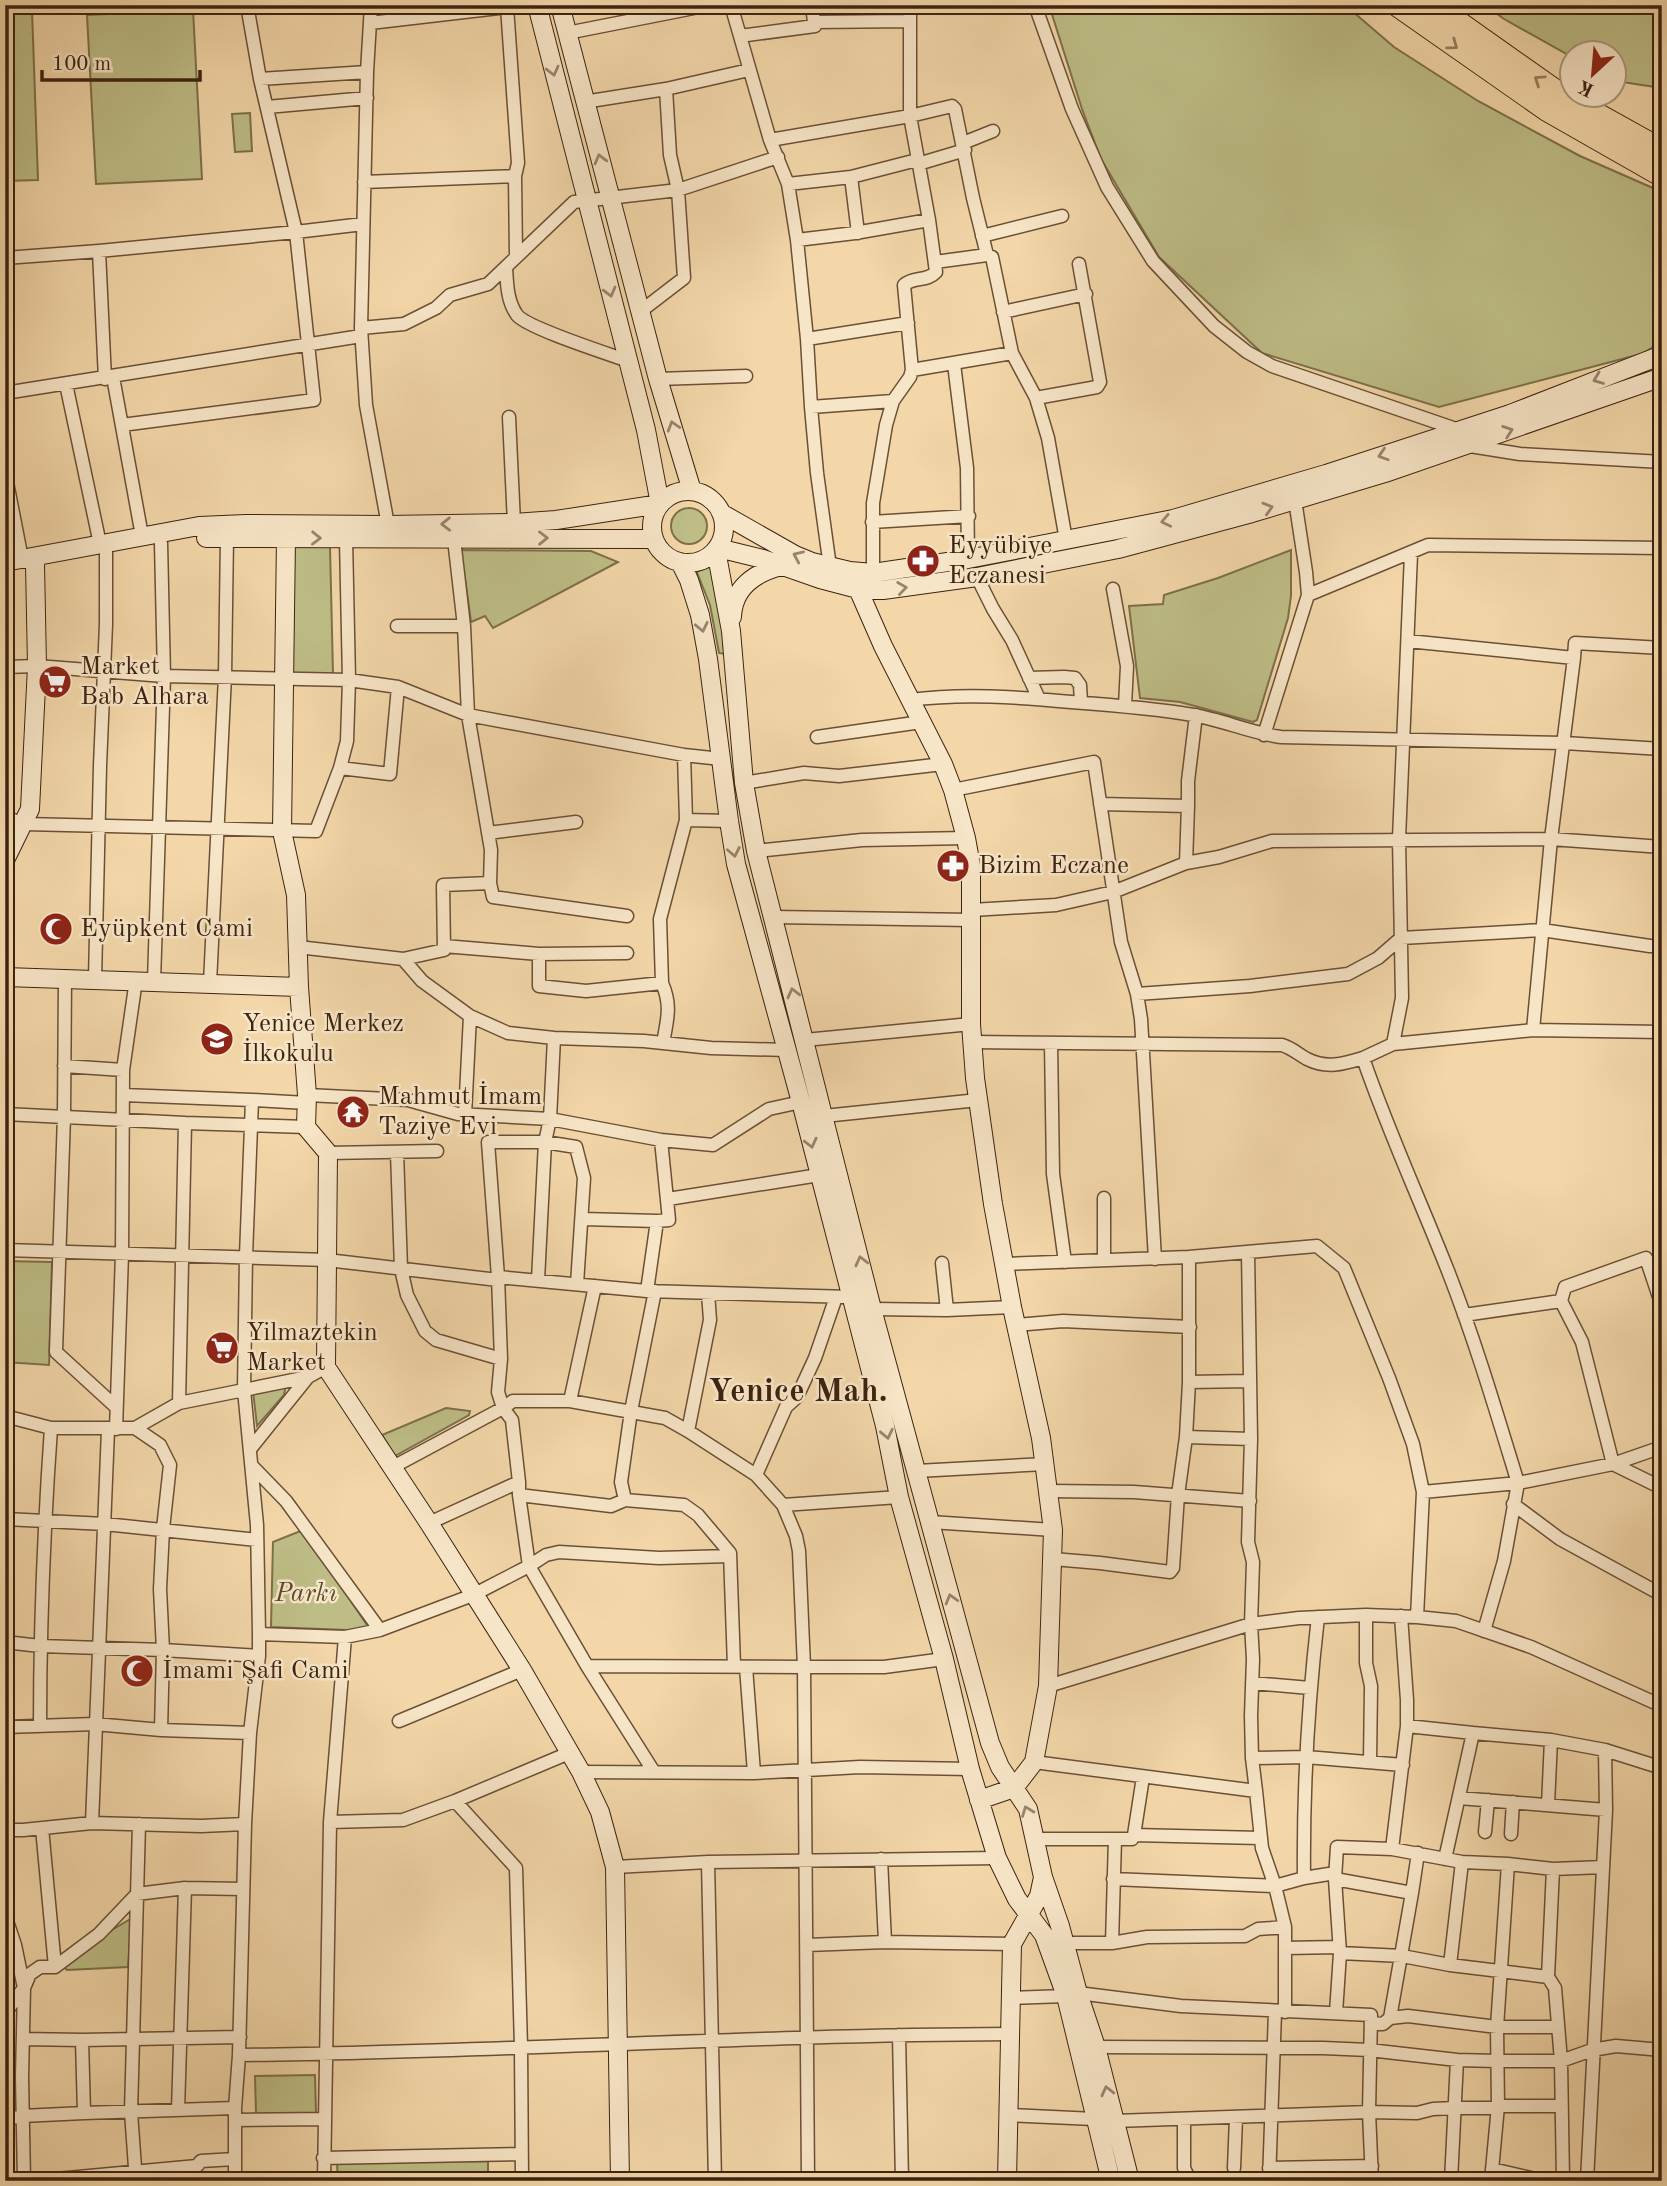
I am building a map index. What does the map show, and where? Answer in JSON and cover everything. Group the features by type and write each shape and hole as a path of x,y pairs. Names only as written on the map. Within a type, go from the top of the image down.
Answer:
{"highway":[{"path":"1398,5 1548,110 1662,175"},
{"path":"1433,5 1556,92 1662,151"}],"main road":[{"path":"537,5 646,430 660,504 653,521 654,539 667,556 680,562 700,561 717,549"},
{"path":"560,5 659,379 692,491"},
{"path":"717,549 858,589 883,590 977,577 1118,549 1295,500 1465,438 1510,414 1662,355"},
{"path":"103,548 142,536 200,526 514,523 556,520 660,504 678,492 692,491 707,496 721,513 795,555 830,567 873,573 1173,519 1326,474 1465,438 1662,377"},
{"path":"721,513 724,531 717,549 731,631 744,783 755,851 873,1309 990,1743 1000,1767 1028,1809 1044,1877 1060,1926 1094,2119 1111,2181"},
{"path":"5,569 21,562 103,548 227,537 654,539"},
{"path":"286,538 282,831 296,895 307,1099 306,1127 328,1153 326,1367 522,1670 581,1772 600,1812 615,1867 620,2181"},
{"path":"5,860 30,809 37,666 21,562"},
{"path":"680,562 689,580 704,637 729,821 751,920 802,1102 844,1297 885,1426 899,1497 944,1660 970,1769 997,1858 1017,1899 1044,1935 1096,2047 1130,2181"},
{"path":"731,631 735,596 765,570 781,566"},
{"path":"858,589 883,646 943,764 966,838 970,860 972,1033 978,1100 1004,1264 1045,1464 1053,1530 1048,1686 1034,1762 1014,1788 979,1800"},
{"path":"6,976 299,987"},
{"path":"1007,2181 1012,1944 1040,1896 1044,1877"}],"street":[{"path":"121,425 314,400 296,232 260,79 247,5"},
{"path":"371,5 361,332 366,405 388,525"},
{"path":"568,33 709,5"},
{"path":"731,5 770,141 788,184 797,240 817,473 830,567"},
{"path":"740,36 815,26 812,5"},
{"path":"873,573 872,523 886,425 893,401 912,370 904,285 909,281 932,277 936,272 910,116 910,5"},
{"path":"1035,5 1072,109 1107,187 1153,261 1214,326 1247,352 1272,366 1465,438 1520,454 1662,462"},
{"path":"370,23 507,6 517,163 516,256"},
{"path":"814,22 909,21"},
{"path":"584,102 666,89 749,70"},
{"path":"260,79 367,72"},
{"path":"641,311 684,278 678,190 670,155 666,89"},
{"path":"267,107 367,98"},
{"path":"770,141 952,106 955,108 972,198 988,255 992,257 1012,353 1036,398 1048,439 1066,540"},
{"path":"788,184 851,177 917,162 964,147 993,131"},
{"path":"5,393 308,344 404,324 436,308 450,295 488,284 574,202 678,190 778,157"},
{"path":"364,182 515,176"},
{"path":"851,177 858,233"},
{"path":"982,236 1062,216"},
{"path":"797,240 858,233 929,220"},
{"path":"5,258 363,224"},
{"path":"99,251 109,378 121,425 142,536"},
{"path":"935,262 988,255"},
{"path":"1036,398 1097,387 1100,382 1079,264"},
{"path":"506,267 510,302 519,318 628,361"},
{"path":"1003,312 1086,294"},
{"path":"807,339 908,323"},
{"path":"912,370 1012,353"},
{"path":"954,364 967,468 968,558"},
{"path":"659,379 746,376"},
{"path":"66,384 103,548 106,624 95,979"},
{"path":"811,407 893,401"},
{"path":"509,417 514,523"},
{"path":"5,472 21,562"},
{"path":"1265,735 1308,595 1295,500"},
{"path":"872,523 969,516"},
{"path":"210,983 225,676 227,537"},
{"path":"5,817 24,824 316,831 340,768 347,741 349,680 346,539"},
{"path":"454,539 464,626 468,715 491,850 490,883 493,897 627,916"},
{"path":"92,1823 94,1724 105,1524 116,1407 122,1254 123,1070 145,981 158,827 164,676 161,543"},
{"path":"1308,595 1428,545 1662,548"},
{"path":"1394,1044 1402,998 1399,839 1411,554"},
{"path":"977,577 1012,640 1039,699"},
{"path":"1113,589 1127,666 1125,706"},
{"path":"397,626 464,626"},
{"path":"1408,641 1574,658"},
{"path":"1533,1030 1551,839 1575,643 1662,648"},
{"path":"5,667 37,666 164,676 349,680 398,687 468,715 684,755 721,758"},
{"path":"1029,678 1075,678 1080,685 1081,702"},
{"path":"340,768 390,774 398,687"},
{"path":"910,700 975,696 1125,706 1196,715 1281,737 1564,743 1662,749"},
{"path":"1186,863 1188,781 1196,715"},
{"path":"817,737 921,722"},
{"path":"663,1043 669,998 662,983 660,919 686,820 684,755"},
{"path":"953,790 1094,762 1121,942 1137,994 1143,1045 1155,1259"},
{"path":"744,783 804,773 839,776 943,764"},
{"path":"1100,804 1188,806"},
{"path":"686,820 729,821"},
{"path":"488,833 576,822"},
{"path":"755,851 862,840 966,838"},
{"path":"773,918 972,915 1056,905 1113,892 1186,863 1219,857 1272,841 1551,839 1662,847"},
{"path":"298,947 403,959 444,950 443,885 490,883"},
{"path":"1137,994 1250,986 1348,974 1378,958 1401,938 1542,929 1662,946"},
{"path":"444,946 539,954 627,953"},
{"path":"539,954 539,986 586,991 662,983"},
{"path":"403,959 422,981 470,1016 508,1033 711,1048 786,1049"},
{"path":"5,1107 6,976"},
{"path":"65,977 64,1116 56,1352 116,1407"},
{"path":"465,1115 470,1016"},
{"path":"805,1040 972,1033 1051,1043 1282,1045 1292,1048 1307,1059 1332,1067 1363,1059 1394,1044 1533,1030 1662,1032"},
{"path":"538,1280 545,1142 550,1119 554,1038"},
{"path":"1051,1043 1054,1174 1065,1262"},
{"path":"1363,1059 1380,1108 1464,1315 1484,1370 1518,1483 1504,1561 1484,1631"},
{"path":"64,1066 123,1070"},
{"path":"123,1095 252,1100 408,1100 465,1115 550,1119 662,1140 713,1145 769,1109 802,1102"},
{"path":"235,2181 245,1824 250,1733 259,1657 257,1541 244,1390 252,1100"},
{"path":"824,1116 978,1100"},
{"path":"5,1114 306,1127"},
{"path":"179,1403 185,1122"},
{"path":"583,1219 669,1220 662,1140"},
{"path":"577,1284 584,1178 576,1147 545,1142 488,1142 498,1278 498,1392 503,1408 512,1420 529,1566 587,1666 654,1772"},
{"path":"328,1153 437,1150"},
{"path":"397,1152 401,1269 407,1294 425,1331 442,1343 500,1359"},
{"path":"668,1199 819,1175"},
{"path":"1104,1198 1104,1260"},
{"path":"625,1500 621,1482 651,1291 657,1221"},
{"path":"1004,1264 1155,1259 1317,1246 1344,1268 1413,1444 1423,1492 1417,1617"},
{"path":"5,1250 327,1259 401,1269 651,1291 844,1297 797,1397 786,1407 756,1475"},
{"path":"1248,1252 1251,1440 1248,1542 1253,1562 1252,1758 1260,1838 1275,1886 1284,1927 1285,1948 1274,2048 1269,2174 1373,2166"},
{"path":"1054,1559 1170,1572 1173,1568 1189,1382 1189,1257"},
{"path":"1662,1306 1646,1258 1564,1287 1561,1301 1582,1342 1613,1464 1662,1488"},
{"path":"942,1263 947,1310"},
{"path":"570,1401 594,1286"},
{"path":"688,1430 710,1320 708,1293"},
{"path":"1464,1315 1561,1301"},
{"path":"873,1309 947,1310 1063,1321 1190,1327"},
{"path":"5,1416 51,1428 135,1428 179,1403 308,1377 326,1367"},
{"path":"251,1448 308,1377"},
{"path":"1189,1382 1250,1381"},
{"path":"391,1468 513,1401 570,1401 665,1418 756,1475 783,1505 799,1551 804,1667 808,2181"},
{"path":"40,1726 40,1646 51,1428"},
{"path":"135,1428 160,1444 170,1465 160,1589 163,1650 161,1730"},
{"path":"1185,1437 1251,1440"},
{"path":"1423,1492 1518,1483 1613,1464 1662,1447"},
{"path":"917,1471 1045,1464"},
{"path":"252,1466 286,1501 380,1630"},
{"path":"429,1523 519,1489 611,1506 625,1500 684,1505 698,1515 730,1556 740,1666 754,1773"},
{"path":"1049,1490 1250,1501"},
{"path":"783,1505 899,1497"},
{"path":"1513,1504 1560,1539 1662,1595"},
{"path":"5,1519 163,1529 257,1541"},
{"path":"930,1522 1053,1530"},
{"path":"259,1634 345,1637 380,1630 473,1595 546,1555 559,1552 659,1558 730,1556"},
{"path":"1048,1686 1251,1623 1366,1615 1401,1616 1456,1621 1531,1647 1662,1706"},
{"path":"1366,1615 1366,1662 1371,1686 1370,1762"},
{"path":"1392,1849 1407,1726 1401,1616"},
{"path":"1304,1878 1303,1810 1310,1688 1318,1618"},
{"path":"324,2181 330,1822 345,1637"},
{"path":"5,1642 259,1657"},
{"path":"587,1666 884,1667 944,1660"},
{"path":"399,1721 522,1670"},
{"path":"1252,1683 1310,1688"},
{"path":"5,1727 94,1724 161,1730 250,1733"},
{"path":"1407,1726 1551,1740 1605,1750 1662,1768"},
{"path":"1445,1859 1473,1733"},
{"path":"1548,1805 1551,1740"},
{"path":"1587,2181 1606,1810 1605,1750"},
{"path":"330,1822 403,1820 569,1753"},
{"path":"1252,1758 1306,1757 1403,1765"},
{"path":"1034,1762 1256,1791"},
{"path":"581,1772 754,1773 860,1767 970,1769"},
{"path":"1035,1839 1132,1839 1143,1777"},
{"path":"1459,1798 1606,1810"},
{"path":"1485,1832 1488,1800"},
{"path":"455,1801 516,1868 522,2181"},
{"path":"1511,1834 1513,1802"},
{"path":"5,1830 92,1823 201,1826 245,1824"},
{"path":"136,2176 131,2112 139,1824"},
{"path":"42,1828 55,1967"},
{"path":"1134,1835 1260,1838"},
{"path":"1112,1943 1115,1839"},
{"path":"1336,2013 1340,1950 1335,1876 1337,1847 1392,1849 1462,1862 1553,1869 1603,1867"},
{"path":"1371,2023 1383,2025 1390,2018 1418,1853"},
{"path":"615,1867 708,1862 997,1858"},
{"path":"881,1859 885,1942"},
{"path":"708,1862 715,2181"},
{"path":"1450,1965 1462,1862"},
{"path":"1508,1864 1497,2027 1498,2107 1492,2175 1544,2181"},
{"path":"1553,1869 1548,1977 1555,1988 1561,2061 1563,2181"},
{"path":"1113,1880 1275,1886 1304,1878 1335,1876 1412,1893"},
{"path":"5,2013 24,1988 30,1974 40,1967 55,1967 99,1934 137,1894 185,1888 243,1889"},
{"path":"178,2110 185,1888"},
{"path":"5,1915 10,1947 24,1988 24,2181"},
{"path":"1063,1943 1112,1943 1147,1937 1245,1936 1258,1929 1284,1927"},
{"path":"807,1945 885,1942 1012,1944"},
{"path":"1285,1948 1402,1956 1548,1977"},
{"path":"1010,1998 1072,1994 1181,2006 1371,2015 1369,2112 1372,2181"},
{"path":"1390,2018 1408,2016 1497,2027 1558,2027"},
{"path":"239,2055 443,2052 616,2043 1010,2034"},
{"path":"899,2035 902,2181"},
{"path":"23,2039 240,2038"},
{"path":"82,2040 84,2113"},
{"path":"1096,2047 1369,2050 1497,2062 1561,2061 1592,2050 1616,2046 1662,2050"},
{"path":"1451,2181 1457,2060"},
{"path":"1115,2121 1369,2112 1417,2113 1433,2109 1561,2106"},
{"path":"5,2120 22,2116 178,2110 325,2119"},
{"path":"1008,2115 1094,2119"},
{"path":"1234,2168 1236,2118"},
{"path":"1184,2119 1184,2168 1190,2181"},
{"path":"323,2158 521,2154"},
{"path":"35,2181 136,2176 197,2166 201,2161 235,2159"}],"green space":[{"path":"1049,5 1345,5 1394,47 1478,101 1580,156 1662,192 1662,342 1641,354 1439,407 1262,353 1159,257 1101,159"},
{"path":"1485,5 1662,5 1662,88 1628,83 1628,38 1558,38 1558,49 1504,19"},
{"path":"32,10 38,180 5,181 5,11"},
{"path":"193,10 202,179 96,184 87,15"},
{"path":"250,113 252,151 235,152 232,114"},
{"path":"689,508 702,513 707,526 702,539 689,544 676,539 671,526 676,513"},
{"path":"292,547 330,547 333,674 290,673"},
{"path":"461,550 591,551 618,562 493,628 485,616 471,622"},
{"path":"1291,550 1288,618 1257,720 1253,722 1180,702 1140,698 1129,606 1163,604 1164,595"},
{"path":"710,565 728,653 725,654 719,653 710,605 696,570 697,567"},
{"path":"5,1261 52,1262 49,1365 5,1362"},
{"path":"286,1385 284,1395 257,1426 253,1391"},
{"path":"446,1408 470,1411 469,1415 395,1456 382,1435"},
{"name":"Parkı","path":"303,1530 371,1631 271,1627 273,1542"},
{"path":"132,1918 128,1967 67,1970 63,1966 82,1948"},
{"path":"315,2075 316,2113 256,2114 255,2076"},
{"path":"488,2161 488,2181 338,2181 337,2163"}],"place":[{"name":"Eyyübiye Eczanesi","path":"923,561"},
{"name":"Market Bab Alhara","path":"55,682"},
{"name":"Bizim Eczane","path":"953,866"},
{"name":"Eyüpkent Cami","path":"56,929"},
{"name":"Yenice Merkez İlkokulu","path":"217,1039"},
{"name":"Mahmut İmam Taziye Evi","path":"353,1112"},
{"name":"Yilmaztekin Market","path":"222,1348"},
{"name":"İmami Şafi Cami","path":"137,1671"}],"district":[{"name":"Yenice Mah.","path":"798,1392"}]}
